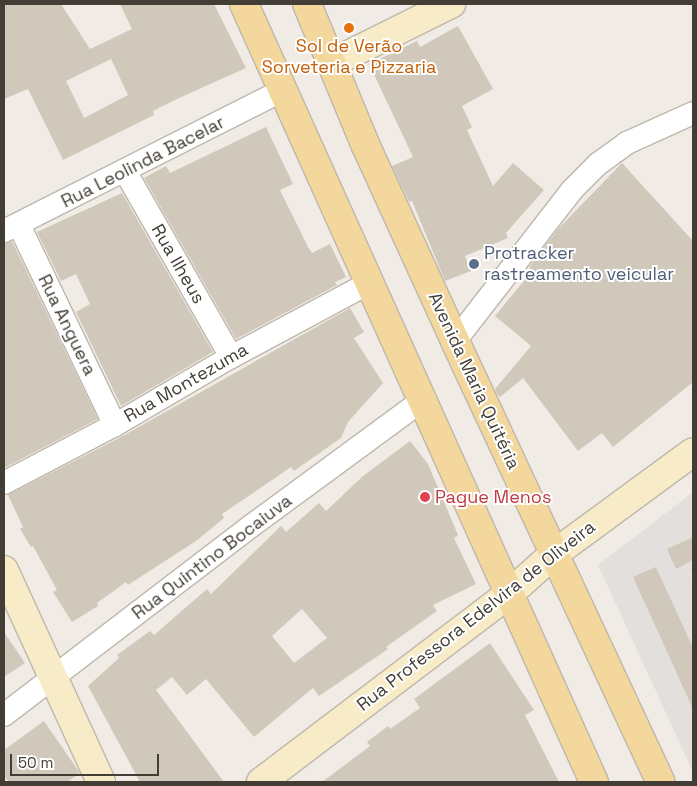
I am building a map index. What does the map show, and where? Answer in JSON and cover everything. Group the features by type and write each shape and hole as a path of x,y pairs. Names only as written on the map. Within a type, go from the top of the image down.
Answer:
{"main road":[{"path":"244,4 594,782"},
{"name":"Avenida Maria Quitéria","path":"307,4 334,62 365,144 661,782"}],"street":[{"path":"334,62 451,4"},
{"name":"Rua Leolinda Bacelar","path":"11,228 283,90"},
{"path":"455,341 572,190 598,164 627,143 693,113"},
{"name":"Rua Ilheus","path":"125,171 231,356"},
{"name":"Rua Anguera","path":"11,228 115,425"},
{"name":"Rua Montezuma","path":"4,483 115,425 231,356 368,283"},
{"name":"Rua Quintino Bocaiuva","path":"4,715 251,526 421,401"},
{"name":"Rua Professora Edelvira de Oliveira","path":"261,782 510,593 554,554 693,452"},
{"path":"4,570 101,782"}],"shaded area":[{"path":"693,492 693,573 690,575 693,582 693,772 598,565"}],"building":[{"path":"4,4 61,4 90,49 132,29 120,4 214,4 246,68 153,111 154,115 63,160 28,89 4,99","holes":["111,59 128,95 84,118 66,81"]},
{"path":"458,26 493,89 462,106 472,127 467,130 493,186 513,163 544,190 506,233 508,238 465,256 471,271 445,281 412,201 409,202 392,166 413,157 369,64 417,41 420,47"},
{"path":"266,127 293,184 280,190 308,247 312,253 330,244 346,277 335,282 337,285 236,339 144,178 166,166 170,173"},
{"path":"622,163 693,241 693,382 613,447 602,433 578,451 523,378 500,397 497,394 495,389 531,346 495,316 532,271 529,267 558,229"},
{"path":"122,193 213,352 121,406 76,312 90,304 76,274 61,281 37,232"},
{"path":"12,241 98,419 4,468 4,244"},
{"path":"350,308 364,332 354,338 383,383 348,422 341,438 294,471 291,467 222,514 224,518 196,541 128,585 126,582 97,603 98,606 72,622 53,592 57,590 33,546 31,547 20,529 23,527 8,495 121,437"},
{"path":"410,441 428,464 458,535 454,538 476,584 433,605 437,611 386,647 388,649 319,696 313,688 254,737 206,679 187,695 172,677 156,690 224,782 140,782 88,686 119,658 117,655 150,631 154,635 207,589 211,594 281,526 286,532 319,503 326,511 363,476","holes":["302,609 327,638 294,663 272,636"]},
{"path":"693,537 693,560 676,569 667,549"},
{"path":"656,567 693,648 693,709 633,577"},
{"path":"4,632 25,663 4,677"},
{"path":"490,643 534,710 525,715 559,782 322,782 370,746 367,742 388,726 390,729 420,708 414,699"},
{"path":"44,721 80,773 67,782 9,782 4,776 4,750"}],"place":[{"name":"Sol de Verão Sorveteria e Pizzaria","path":"349,28"},
{"name":"Protracker rastreamento veicular","path":"474,264"},
{"name":"Pague Menos","path":"425,497"}]}
